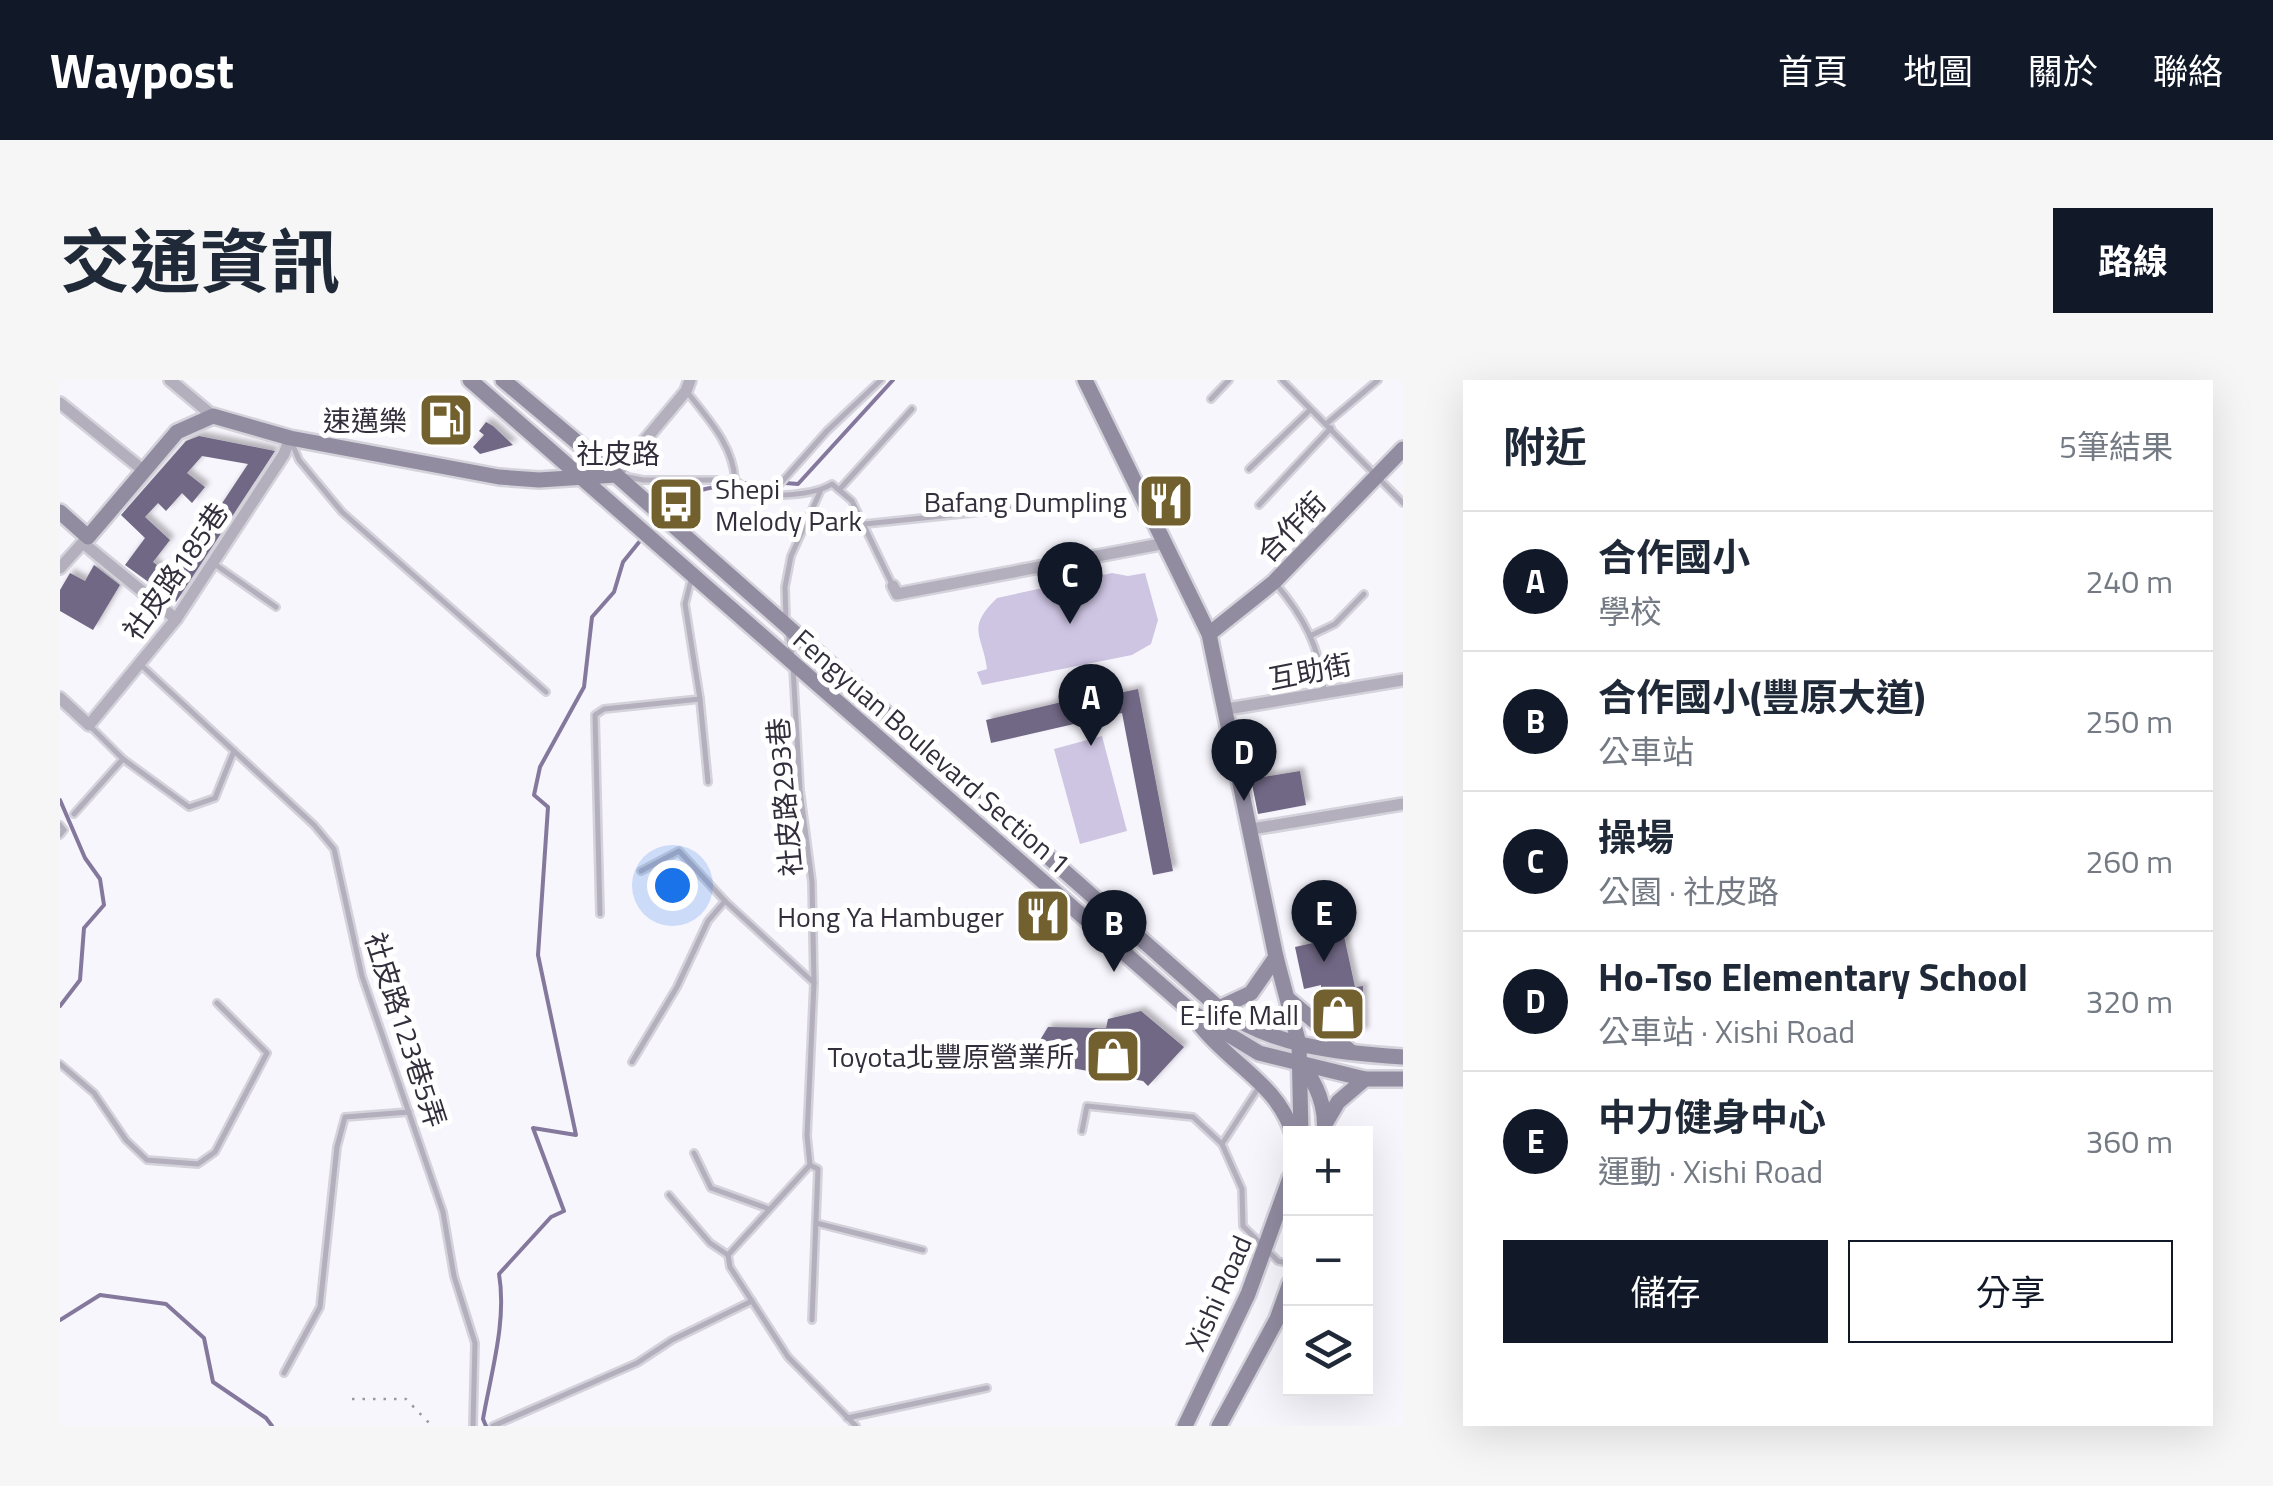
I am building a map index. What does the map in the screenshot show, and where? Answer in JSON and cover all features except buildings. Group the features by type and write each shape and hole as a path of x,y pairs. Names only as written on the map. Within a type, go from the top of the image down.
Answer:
{"street":[{"path":"60,568 176,432 213,416 170,380"},
{"name":"Fengyuan Boulevard Section 1","path":"470,380 1193,1013 1258,1053 1365,1079 1403,1079"},
{"path":"1085,380 1209,634 1276,957 1299,1044 1297,1126"},
{"name":"Fengyuan Boulevard Section 1","path":"506,381 1220,1008 1250,1026 1299,1044 1353,1054 1403,1057"},
{"path":"616,475 687,383"},
{"path":"60,404 143,470"},
{"name":"社皮路","path":"213,416 290,438 499,477 539,480 616,475"},
{"name":"社皮路185巷","path":"89,725 176,619 284,454 290,438"},
{"name":"合作街","path":"1209,634 1274,582 1403,449"},
{"path":"60,512 85,540 176,619"},
{"path":"893,586 897,594 1166,543"},
{"name":"互助街","path":"1227,710 1403,680"},
{"path":"60,698 89,725"},
{"path":"1252,829 1403,804"},
{"path":"1220,1008 1251,993 1276,957"},
{"path":"1288,1000 1353,1054"},
{"path":"1193,1013 1204,1030 1262,1083 1293,1126"},
{"path":"1300,1062 1316,1084 1323,1126"},
{"path":"1326,1126 1338,1102 1365,1079"},
{"name":"Xishi Road","path":"1184,1426 1248,1294 1283,1198"},
{"path":"1219,1426 1283,1302"}],"lane":[{"path":"771,494 827,431 880,380"},
{"path":"1211,398 1229,380"},
{"path":"1282,380 1403,504"},
{"path":"1259,505 1328,426 1378,380"},
{"path":"687,383 728,448 735,480"},
{"path":"893,586 865,524 852,501 839,490 912,410"},
{"path":"1249,468 1310,410"},
{"path":"290,438 299,460 342,512 546,692"},
{"name":"社皮路","path":"616,475 643,480 735,480 747,491 771,494 820,492 832,484 839,490"},
{"name":"社皮路293巷","path":"812,1320 818,1169 810,1165 812,882 800,790 785,587 791,556 820,492"},
{"path":"865,524 1009,509"},
{"path":"213,563 276,607"},
{"path":"692,577 685,604 708,782"},
{"path":"1274,582 1312,635 1324,693"},
{"path":"1312,635 1334,624 1364,594"},
{"name":"社皮路123巷5弄","path":"140,664 314,825 334,849 362,976 443,1212 454,1276 474,1343 473,1426"},
{"path":"600,914 596,715 604,710 700,699"},
{"path":"89,725 123,759 189,808 215,798 234,752"},
{"path":"74,814 123,759"},
{"path":"60,825 64,830 60,835"},
{"path":"640,871 679,850 726,902 814,983"},
{"path":"632,1062 677,987 708,921 726,902"},
{"path":"60,1064 94,1093 126,1140 146,1160 198,1164 215,1152 268,1052 216,1002"},
{"path":"1222,1144 1262,1083"},
{"path":"1082,1131 1087,1106 1192,1117 1222,1144 1239,1177 1243,1226 1265,1250 1283,1262"},
{"path":"284,1373 320,1307 337,1147 345,1117 409,1112"},
{"path":"694,1153 711,1188 769,1209"},
{"path":"728,1254 810,1165"},
{"path":"669,1195 710,1243 728,1254"},
{"path":"816,1223 923,1250"},
{"path":"728,1254 730,1268 788,1357 856,1426"},
{"path":"493,1426 636,1363 672,1340 752,1301"},
{"path":"848,1418 987,1388"}],"path":[{"path":"352,1399 406,1399 432,1426"}],"shaded area":[{"path":"1112,573 1145,573 1158,620 1151,644 1132,655 982,685 977,672 987,669 979,625 997,598"},
{"path":"1102,736 1127,831 1080,844 1054,749"}],"waterway":[{"path":"666,510 677,500 709,488 747,483 798,484 893,380"},
{"path":"486,1426 483,1419 500,1328 499,1274 551,1217 564,1211 533,1128 576,1135 538,955 548,807 534,795 540,767 584,687 592,617 614,592 623,562 644,536"},
{"path":"60,800 85,858 100,879 104,905 84,928 80,980 60,1006"},
{"path":"60,1320 100,1295 166,1304 204,1338 213,1382 272,1426"}],"place":[{"name":"速邁樂","path":"446,420"},
{"name":"Bafang Dumpling","path":"1166,501"},
{"name":"Shepi Melody Park","path":"676,504"},
{"name":"操場","path":"1070,624"},
{"name":"合作國小","path":"1091,746"},
{"name":"Ho-Tso Elementary School","path":"1244,801"},
{"name":"Hong Ya Hambuger","path":"1043,916"},
{"name":"中力健身中心","path":"1324,962"},
{"name":"合作國小(豐原大道)","path":"1114,972"},
{"name":"E-life Mall","path":"1338,1014"},
{"name":"Toyota北豐原營業所","path":"1113,1056"}]}
